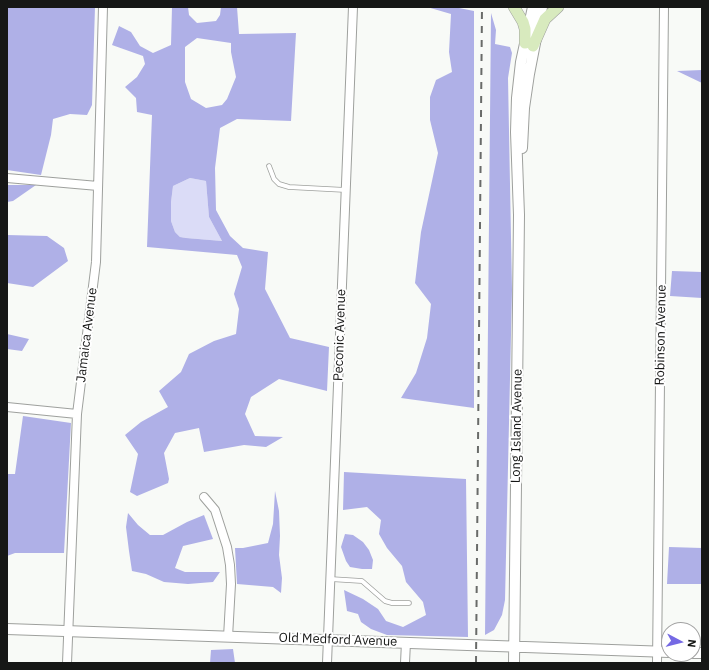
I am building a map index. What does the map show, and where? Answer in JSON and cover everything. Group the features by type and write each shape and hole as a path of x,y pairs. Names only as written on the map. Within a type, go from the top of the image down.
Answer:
{"main road":[{"path":"514,7 523,22 529,45"},
{"path":"529,45 545,19 558,7"}],"street":[{"name":"Jamaica Avenue","path":"67,663 77,414 96,262 103,7"},
{"name":"Peconic Avenue","path":"327,663 353,7"},
{"name":"Long Island Avenue","path":"529,45 533,7"},
{"name":"Long Island Avenue","path":"514,663 518,329 518,190 516,114 519,80 542,7"},
{"name":"Robinson Avenue","path":"657,663 664,7"},
{"path":"7,178 98,186"},
{"path":"7,407 77,414"},
{"path":"204,497 215,510 227,547 230,564 231,584 228,637"},
{"name":"Old Medford Avenue","path":"7,629 661,651"},
{"path":"405,663 406,642"}],"lane":[{"path":"269,166 274,179 279,184 289,187 346,190"},
{"path":"330,579 362,581 385,601 409,604"}],"shaded area":[{"path":"7,7 95,7 92,105 87,115 70,114 53,119 51,135 41,175 7,170"},
{"path":"172,7 188,7 189,15 197,23 216,21 220,15 221,7 237,7 239,34 296,33 291,121 237,119 220,128 215,168 216,210 230,236 243,248 268,252 265,289 290,338 329,347 327,391 279,379 251,397 245,414 255,436 283,437 266,447 244,445 204,452 199,428 175,433 164,453 169,479 168,483 137,496 130,492 138,454 125,435 141,422 168,407 159,391 181,372 189,354 214,341 236,334 239,309 234,294 242,267 237,255 147,247 152,115 137,112 136,98 125,87 137,77 145,64 143,56 112,45 119,26 131,32 140,46 153,53 171,45","holes":["197,38 231,43 231,52 236,77 227,99 222,105 206,108 191,99 185,82 185,47","190,178 206,181 209,217 222,241 180,237 175,232 171,221 173,186"]},
{"path":"427,7 454,7 474,11 474,408 401,398 416,373 427,338 431,304 415,283 421,232 438,153 430,120 430,97 436,80 452,72 449,52 451,14"},
{"path":"491,13 496,30 495,44 510,47 512,53 508,78 512,290 505,600 502,615 494,630 485,635"},
{"path":"702,70 702,83 677,71"},
{"path":"190,178 206,181 209,217 222,241 180,237 175,232 171,221 173,186"},
{"path":"7,185 36,185 13,201 7,202"},
{"path":"7,235 47,236 64,248 68,261 33,287 7,283"},
{"path":"672,271 702,272 702,298 670,296"},
{"path":"7,334 29,339 22,351 7,349"},
{"path":"23,416 71,423 64,553 15,553 7,556 7,474 15,474"},
{"path":"344,472 466,479 468,637 387,635 371,629 361,622 358,614 347,611 344,590 363,599 378,609 386,621 403,627 426,615 423,602 406,582 402,566 387,548 379,534 381,520 367,507 343,510"},
{"path":"275,491 279,511 279,555 282,578 281,593 273,587 237,584 235,548 268,543 273,524"},
{"path":"128,513 138,525 150,535 163,535 204,515 213,539 183,546 175,568 185,572 220,572 213,582 188,584 164,582 146,574 132,571 126,527"},
{"path":"345,534 353,535 363,542 369,550 373,560 372,569 350,567 341,547"},
{"path":"669,547 702,548 702,584 667,584"},
{"path":"233,649 235,663 210,663 211,650"}],"railway":[{"path":"476,663 482,7"}]}
